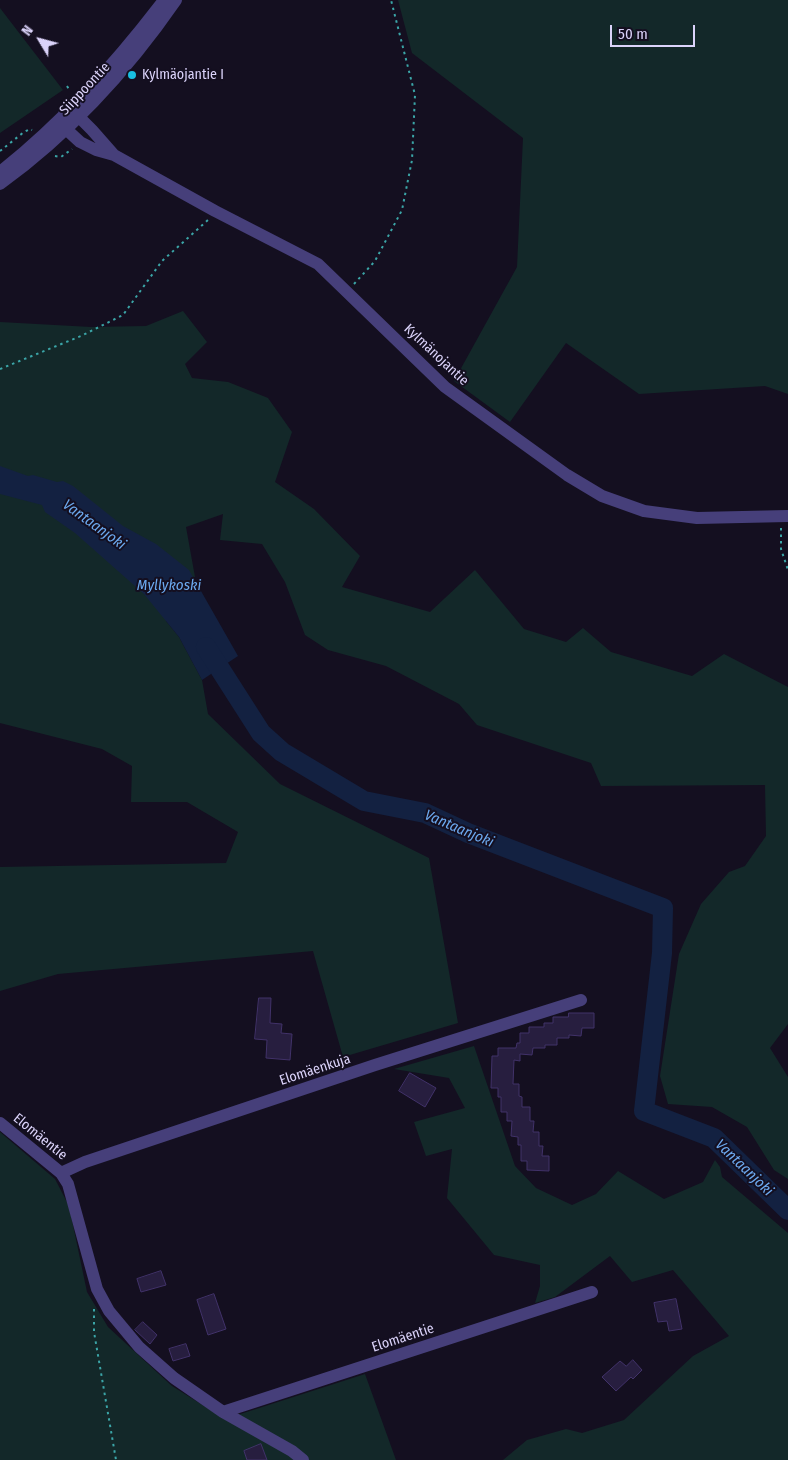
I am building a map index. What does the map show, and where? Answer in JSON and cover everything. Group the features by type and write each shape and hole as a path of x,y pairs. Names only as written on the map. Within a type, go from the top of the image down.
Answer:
{"street":[{"name":"Siippoontie","path":"0,172 64,114 111,66 164,0"},
{"name":"Siippoontie","path":"0,184 48,147 101,95 140,50 176,0"},
{"path":"66,130 64,114 79,117"},
{"name":"Kylmänojantie","path":"79,117 114,156"},
{"name":"Kylmänojantie","path":"66,130 80,142 114,156 318,264 445,387 567,475 602,496 644,511 697,518 785,516"},
{"name":"Elomäenkuja","path":"61,1173 85,1162 375,1065 581,1000"},
{"name":"Elomäentie","path":"0,1123 61,1173 68,1184 90,1267 98,1289 109,1312 139,1347 174,1378 223,1412 292,1451 303,1460"},
{"name":"Elomäentie","path":"223,1412 592,1292"}],"path":[{"path":"347,291 375,261 402,210 412,160 416,95 391,0"},
{"path":"0,369 81,336 123,314 162,261 205,224 215,211"},
{"path":"785,516 781,549 788,570"},
{"path":"94,1308 94,1332 116,1460"}],"green space":[{"path":"398,0 788,0 788,394 765,386 639,394 566,343 510,422 454,381 517,267 523,138 412,53"},
{"path":"0,8 63,90 0,133"},
{"path":"183,311 207,342 185,364 192,378 228,382 268,398 292,432 275,482 314,509 360,556 342,587 430,612 475,570 524,629 566,642 583,628 611,652 692,676 724,654 788,687 788,1024 770,1048 788,1077 788,1179 774,1170 747,1127 712,1107 668,1104 660,1076 679,954 701,904 729,872 745,866 766,836 765,785 601,786 591,763 477,725 459,704 386,666 328,650 305,635 285,582 262,544 220,540 223,514 186,527 195,577 166,621 179,637 202,680 208,714 280,784 429,858 458,1023 343,1057 313,951 58,974 0,991 0,867 226,863 238,832 187,802 131,802 132,766 102,749 0,723 0,322 91,327 146,326"},
{"path":"474,1046 515,1166 536,1188 572,1205 596,1194 618,1171 664,1199 703,1182 715,1160 720,1167 722,1177 788,1233 788,1460 503,1460 527,1440 566,1429 582,1433 624,1420 693,1356 729,1336 673,1270 632,1282 610,1256 555,1297 535,1303 540,1286 540,1265 494,1255 447,1198 452,1149 426,1156 414,1122 465,1108 449,1078 394,1069"},
{"path":"0,1132 55,1179 69,1206 87,1292 108,1327 172,1386 225,1419 365,1374 396,1460 0,1460"}],"water":[{"name":"Myllykoski","path":"0,466 28,476 33,475 57,482 63,481 73,486 123,526 156,544 189,570 238,656 202,680 179,637 144,594 75,533 45,512 42,505 0,494"}],"building":[{"path":"259,998 271,998 270,1023 282,1024 281,1033 292,1034 290,1060 266,1058 267,1040 255,1039"},
{"path":"569,1013 594,1013 594,1028 582,1028 581,1036 569,1035 569,1038 557,1038 557,1045 533,1048 532,1055 520,1054 520,1061 514,1060 513,1084 519,1084 519,1096 522,1097 522,1107 530,1107 530,1121 534,1121 533,1132 539,1132 539,1146 543,1146 542,1156 549,1156 549,1171 527,1170 527,1161 521,1161 521,1145 518,1145 518,1137 511,1136 512,1121 507,1121 507,1112 501,1112 501,1097 498,1097 498,1088 491,1088 492,1056 498,1056 498,1048 516,1048 517,1043 520,1043 520,1033 529,1033 529,1027 544,1027 544,1023 553,1023 553,1017 568,1017"},
{"path":"410,1073 436,1088 425,1107 399,1091"},
{"path":"161,1271 166,1285 141,1292 137,1279"},
{"path":"214,1294 226,1329 208,1335 197,1300"},
{"path":"676,1299 682,1329 669,1331 667,1321 658,1322 654,1303"},
{"path":"143,1322 157,1335 150,1344 135,1330"},
{"path":"186,1344 190,1356 173,1361 169,1349"},
{"path":"633,1360 642,1370 616,1391 602,1377 620,1361 626,1366"},
{"path":"261,1444 267,1460 247,1460 244,1451"}],"waterway":[{"name":"Vantaanjoki","path":"206,647 261,733 282,752 364,801 425,813 468,833 663,908 662,953 644,1111 714,1138 788,1210"}],"place":[{"name":"Kylmäojantie I","path":"132,75"}]}
